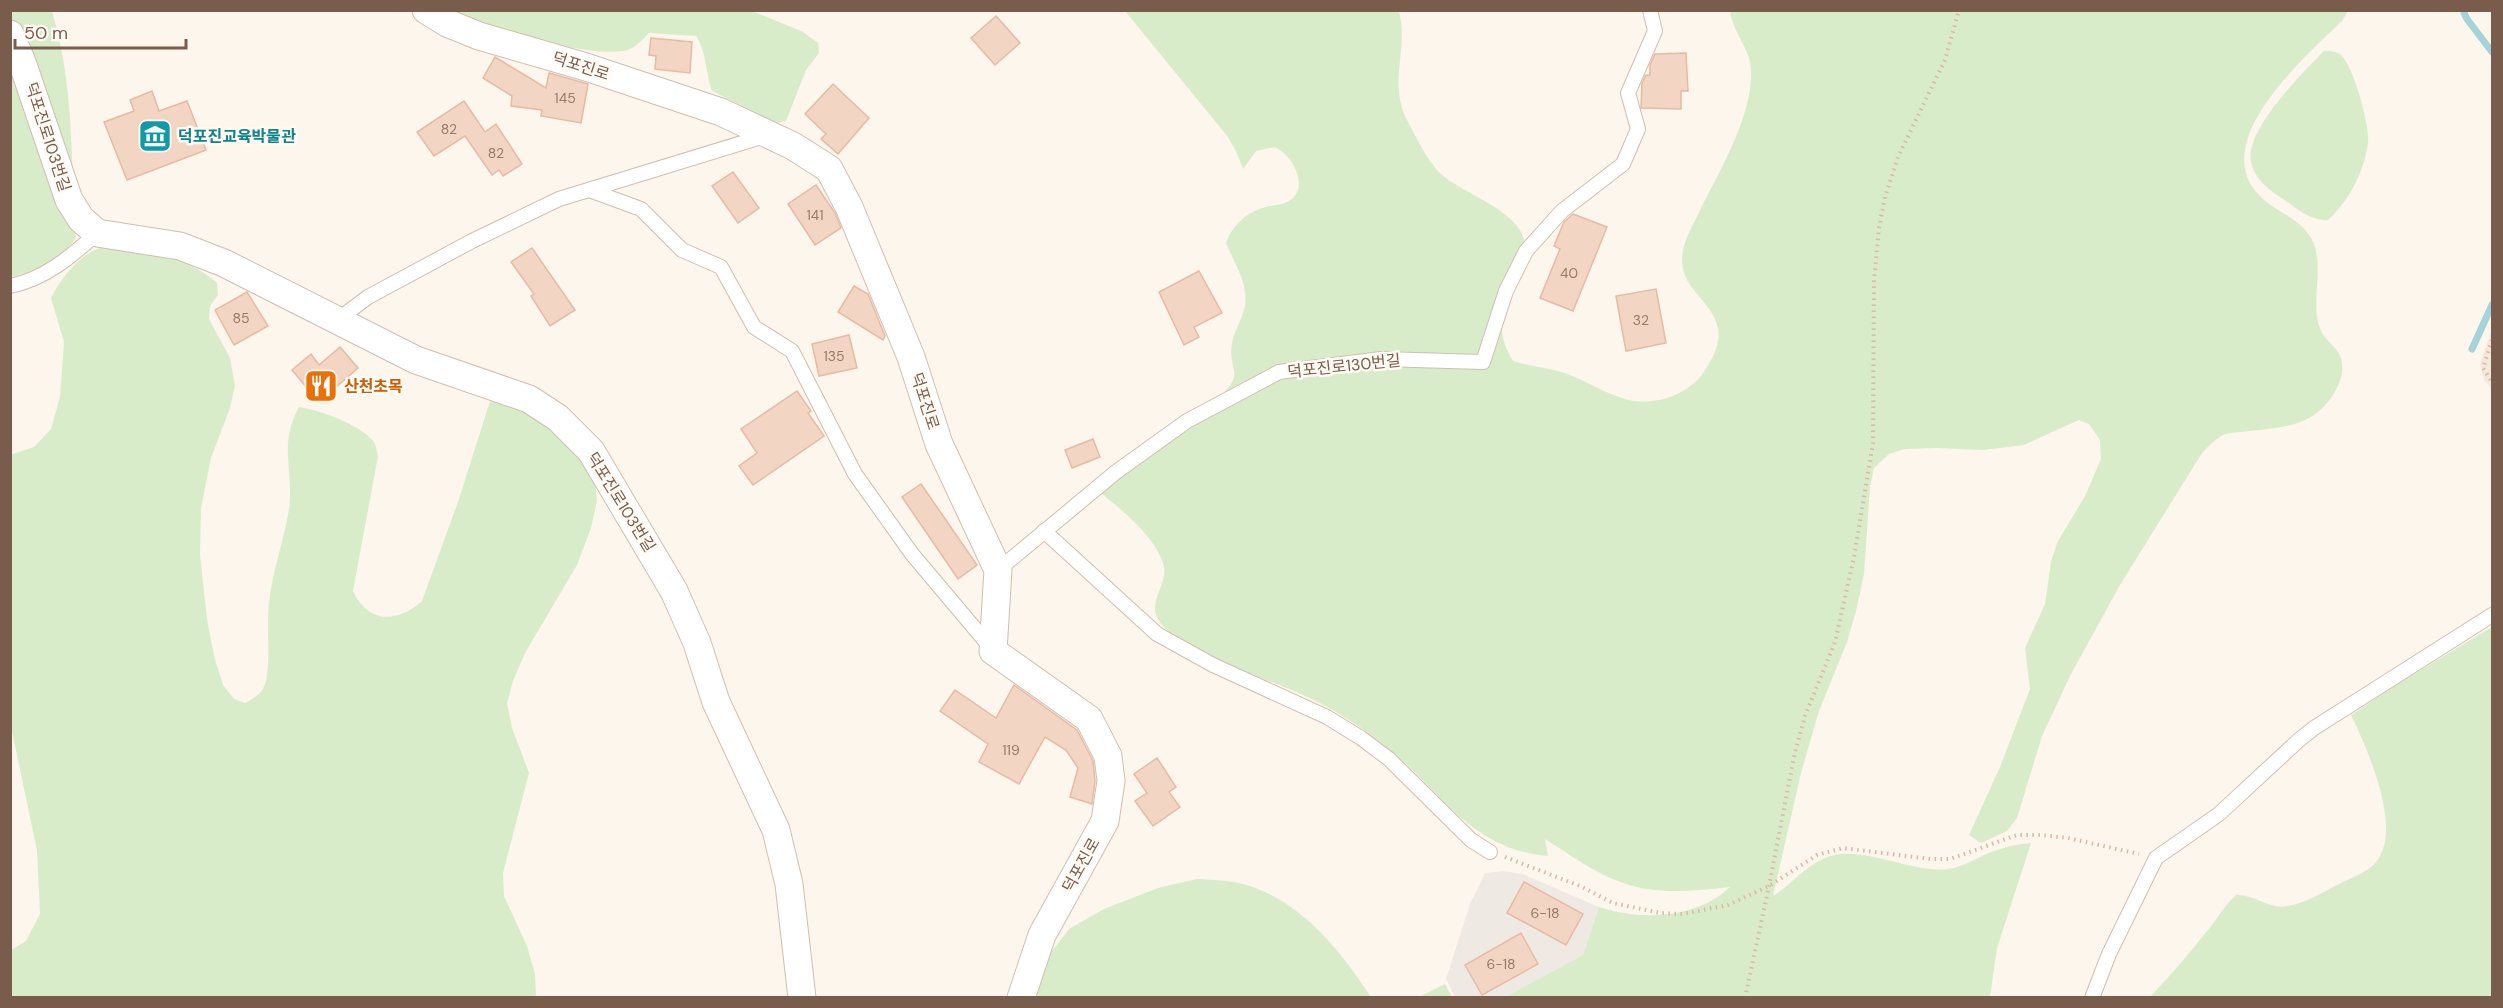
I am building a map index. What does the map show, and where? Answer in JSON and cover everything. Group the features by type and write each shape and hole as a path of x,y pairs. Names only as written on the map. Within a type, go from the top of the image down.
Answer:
{"street":[{"name":"덕포진로","path":"426,10 479,36 586,67 721,112 794,146 829,169 844,197 911,357 939,444 998,570 993,651 1089,719 1108,756 1111,781 1105,821 1042,935 1021,998"},
{"name":"덕포진로103번길","path":"10,34 22,62 69,200 81,219 97,233 180,246 224,263 416,360 529,399 558,418 591,452 674,591 697,643 716,702 776,830 789,884 802,998"}],"lane":[{"name":"덕포진로130번길","path":"998,570 1116,472 1187,421 1279,372 1381,359 1483,362 1506,291 1526,251 1563,211 1623,164 1638,129 1628,93 1654,31 1650,10"},
{"path":"336,321 368,297 472,241 560,199 768,135"},
{"path":"589,190 641,209 682,250 721,267 754,327 792,351 855,474 912,554 993,651"},
{"path":"10,286 32,280 54,268 97,233"},
{"path":"1044,531 1157,634 1213,665 1327,717 1361,738 1389,759 1471,840 1490,852"},
{"path":"2092,998 2109,954 2156,858 2219,814 2314,728 2493,615"}],"path":[{"path":"1745,998 1795,752 1805,716 1835,642 1854,557 1873,443 1874,281 1879,228 1887,188 1898,157 1945,60 1959,10"},
{"path":"2493,340 2483,368 2493,382"},
{"path":"1490,852 1570,881 1614,903 1660,914 1683,914 1728,905 1769,886 1818,855 1843,848 1931,859 1950,859 2017,835 2041,835 2068,837 2156,858"}],"shaded area":[{"path":"2492,329 2492,389 2484,380 2480,364"},
{"path":"1503,871 1522,874 1599,907 1583,955 1505,997 1455,997 1446,979 1470,904 1485,873"}],"green space":[{"path":"11,11 52,11 65,68 68,96 76,238 56,258 11,277"},
{"path":"447,11 752,11 803,32 818,43 819,53 806,70 786,121 777,123 712,91 702,48 696,36 649,33 631,48 605,52 535,39"},
{"path":"1125,11 1399,11 1402,40 1399,94 1408,122 1440,173 1511,219 1524,240 1524,256 1506,306 1502,326 1506,348 1513,361 1563,373 1629,400 1650,401 1672,396 1691,386 1708,365 1717,345 1719,334 1714,316 1687,280 1682,258 1689,233 1735,140 1747,104 1750,63 1730,11 2348,11 2342,21 2286,77 2268,101 2253,125 2245,150 2246,173 2259,195 2296,221 2313,242 2318,264 2316,309 2318,320 2322,334 2336,349 2341,360 2342,372 2339,384 2325,406 2316,414 2296,424 2226,434 2214,441 2202,453 2120,585 2071,674 2042,736 2017,818 2007,831 1981,843 1969,835 2000,767 2030,689 2025,648 2045,604 2051,562 2057,543 2085,496 2101,459 2100,440 2089,424 2079,420 2024,445 1983,450 1905,449 1889,454 1874,468 1870,487 1864,574 1856,611 1847,642 1819,711 1801,773 1773,896 1817,862 1839,854 1870,856 1918,867 1948,869 2001,849 2031,843 1997,948 1990,997 1505,997 1583,955 1599,907 1632,914 1668,914 1701,906 1717,898 1730,887 1662,891 1636,887 1603,874 1545,839 1548,856 1524,852 1503,845 1468,823 1396,755 1350,721 1313,700 1204,652 1164,627 1155,611 1164,574 1161,557 1140,527 1103,495 1102,482 1219,397 1232,382 1234,371 1232,343 1243,313 1245,295 1241,277 1226,243 1236,225 1253,212 1289,201 1295,195 1299,180 1287,156 1274,147 1256,151 1243,169 1228,137"},
{"path":"2324,51 2339,54 2351,71 2364,111 2368,135 2366,154 2359,175 2343,204 2328,220 2316,219 2304,214 2278,196 2259,179 2251,161 2252,148 2266,118 2277,102"},
{"path":"106,246 165,256 192,266 217,283 218,295 210,306 209,319 230,358 235,386 230,408 211,458 201,508 200,555 207,619 214,656 223,685 234,699 245,703 249,701 261,692 266,681 268,612 275,568 289,509 289,434 299,407 318,411 350,424 368,436 375,444 378,456 353,591 367,610 384,617 403,613 422,601 459,499 491,398 528,409 574,447 595,478 597,501 591,528 577,565 525,653 513,681 507,703 512,728 529,773 503,873 504,896 527,946 535,974 536,997 11,997 11,950 26,941 40,914 37,850 11,727 10,455 34,447 51,429 60,397 64,342 51,298 61,281 80,259"},
{"path":"2492,627 2492,997 2150,997 2236,895 2243,895 2274,906 2288,906 2314,897 2371,867 2381,853 2386,836 2385,815 2374,770 2351,715"},
{"path":"1197,879 1243,884 1264,892 1301,914 1332,945 1371,997 1034,998 1046,959 1069,929 1104,909 1158,888"},
{"path":"1445,984 1452,997 1419,997"}],"building":[{"path":"996,16 1020,43 995,65 971,38"},
{"path":"651,38 692,42 690,73 655,69 656,56 649,55"},
{"path":"1686,53 1688,91 1681,91 1681,109 1641,108 1642,83 1646,75 1650,75 1650,65 1655,54"},
{"path":"495,57 546,88 549,73 588,84 581,123 541,116 542,110 511,106 512,96 483,78"},
{"path":"833,84 869,118 838,154 821,139 826,134 805,114"},
{"name":"덕포진교육박물관","path":"152,91 159,111 187,101 206,150 127,180 104,122 134,111 130,100"},
{"path":"464,101 485,132 496,124 522,164 503,176 499,170 492,175 465,136 434,156 417,132"},
{"path":"733,172 759,208 738,223 712,186"},
{"path":"816,185 835,213 841,228 815,245 788,204"},
{"path":"1573,214 1607,227 1573,311 1540,298 1560,249 1554,246 1564,222"},
{"path":"532,248 575,310 550,326 531,296 534,294 511,262"},
{"path":"1199,271 1222,313 1194,327 1199,337 1184,345 1159,292"},
{"path":"854,286 868,294 885,336 883,340 838,312"},
{"path":"1656,289 1666,343 1626,351 1616,296"},
{"path":"247,292 268,326 234,345 215,310"},
{"path":"849,335 857,368 819,376 812,344"},
{"name":"산천초목","path":"340,347 358,368 319,402 292,370 311,354 319,365"},
{"path":"797,391 811,411 808,413 824,436 753,485 739,466 757,453 741,429"},
{"path":"1093,439 1100,457 1072,468 1065,450"},
{"path":"921,484 977,565 958,579 902,497"},
{"path":"1014,685 1077,730 1093,761 1095,781 1092,804 1070,797 1078,768 1066,750 1045,737 1019,784 979,762 988,744 940,711 955,690 996,718"},
{"path":"1157,758 1176,787 1169,792 1180,807 1153,826 1135,801 1147,793 1134,774"},
{"path":"1524,882 1583,914 1566,945 1507,913"},
{"path":"1521,933 1538,964 1482,995 1465,965"}],"waterway":[{"path":"2465,10 2467,19 2492,52"},
{"path":"2472,349 2492,305"}],"place":[{"name":"덕포진교육박물관","path":"155,136"},
{"name":"산천초목","path":"321,386"}]}
